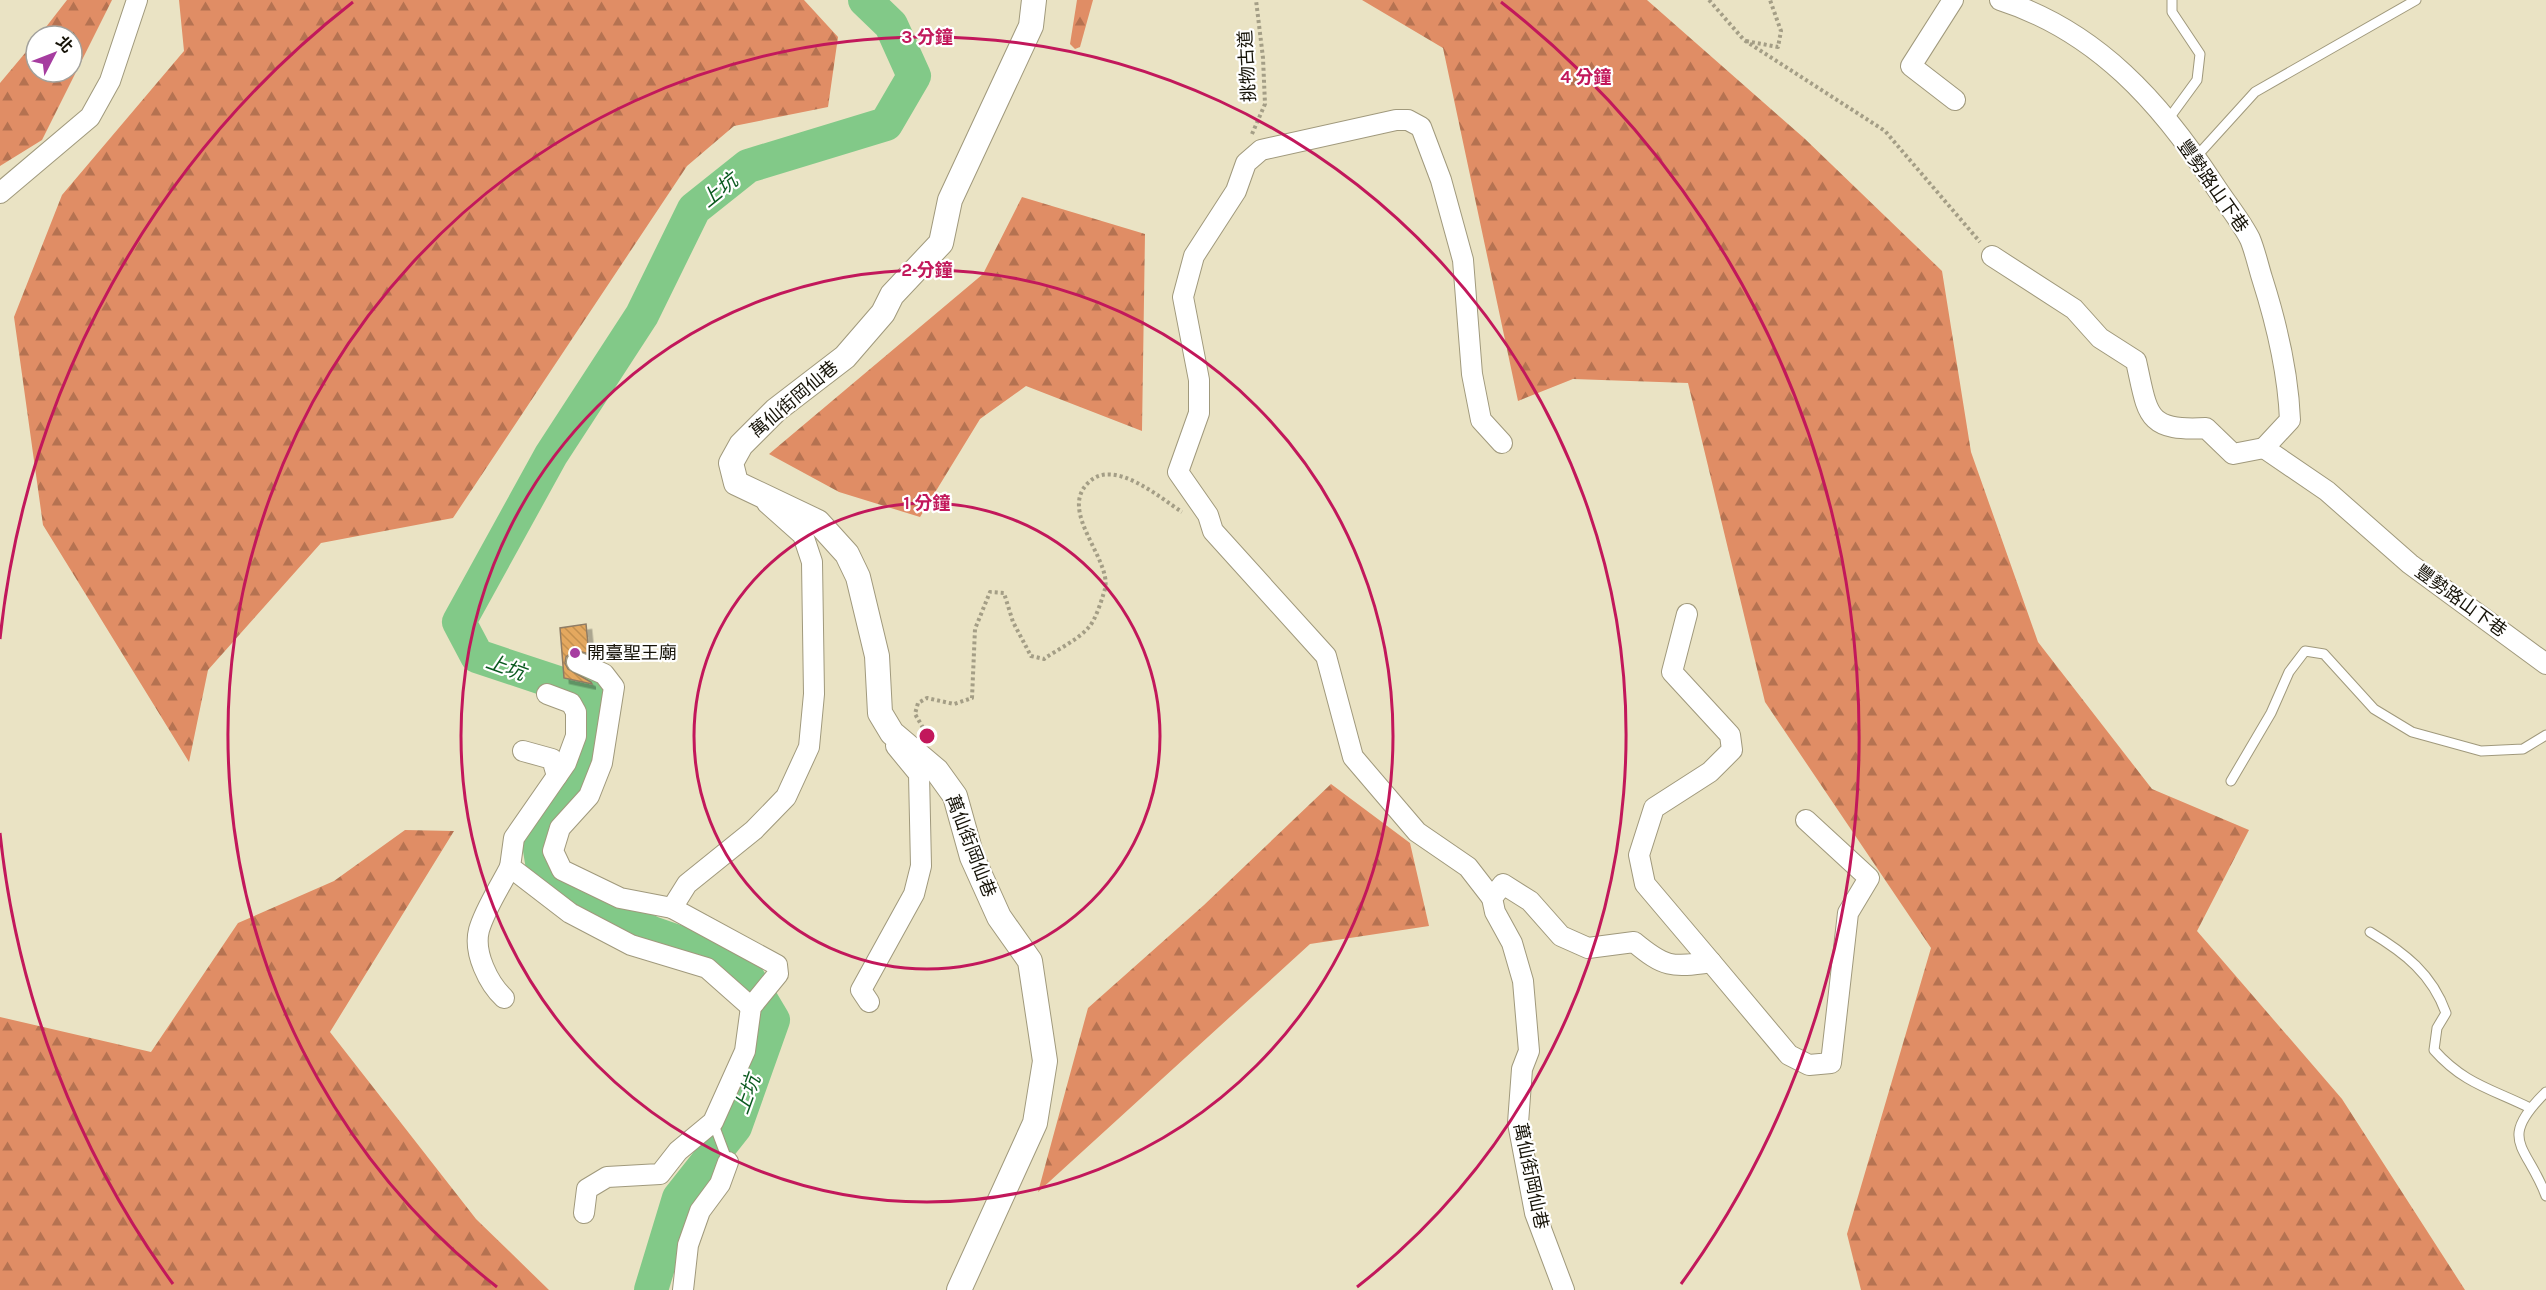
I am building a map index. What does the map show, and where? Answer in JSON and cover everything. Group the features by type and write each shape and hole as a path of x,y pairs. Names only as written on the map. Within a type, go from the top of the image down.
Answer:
{"street":[{"path":"0,193 90,117 110,81 137,0"},
{"name":"萬仙街岡仙巷","path":"959,1290 1035,1123 1044,1060 1030,962 999,917 972,857 955,796 938,771 892,733 879,713 877,656 858,577 848,554 818,522 736,483 731,463 741,445 776,410 845,357 883,313 892,295 941,243 950,200 1031,27 1034,0"},
{"path":"1953,0 1911,66 1955,100"},
{"name":"豐勢路山下巷","path":"2000,0 2023,7 2076,34 2130,76 2196,157 2250,239 2276,323 2289,388 2290,420 2264,448 2327,491 2410,564 2546,664"},
{"path":"1246,163 1262,150 1396,120 1408,120 1421,128 1441,180 1462,260 1472,374 1480,420 1502,442"},
{"name":"萬仙街岡仙巷","path":"1246,163 1236,191 1194,256 1183,297 1199,380 1199,413 1178,472 1208,515 1213,531 1326,656 1353,757 1417,832 1468,867 1492,898 1495,912 1512,943 1523,981 1529,1051 1522,1069 1518,1123 1535,1213 1564,1290"},
{"path":"1992,256 2074,309 2100,338 2136,361 2150,413 2160,423 2175,430 2206,428 2233,454 2264,448"},
{"path":"672,908 687,884 753,830 786,797 809,747 814,694 812,562 803,535 758,495"},
{"path":"1687,614 1672,672 1730,735 1732,750 1710,772 1654,808 1639,855 1646,884 1789,1055 1809,1065 1831,1063 1848,913 1869,878 1806,820"},
{"path":"577,662 604,675 614,687 602,763 589,796 560,828 553,851 562,870 620,898 672,908 777,965 778,974 751,1007 745,1051 713,1122 678,1151 660,1174 607,1177 587,1189 584,1213"},
{"path":"504,998 491,986 481,956 478,932 510,867 514,838 566,763 576,736 576,712 571,703 547,694"},
{"path":"869,1002 861,990 914,894 921,866 919,774 894,743 892,733"},
{"path":"523,751 552,759 557,776"},
{"path":"510,867 570,913 631,945 707,968 751,1007"},
{"path":"1492,898 1503,884 1530,901 1561,936 1588,948 1634,942 1659,963 1686,966 1711,962"},
{"path":"683,1290 688,1245 700,1211 720,1184 728,1162"}],"lane":[{"path":"2167,121 2197,80 2200,54 2172,12 2172,0"},
{"path":"2196,157 2255,92 2416,0"},
{"path":"2231,781 2271,713 2289,672 2305,651 2324,654 2374,709 2412,732 2481,751 2523,749 2546,735"},
{"path":"2370,933 2402,951 2438,991 2446,1013 2437,1028 2434,1050 2450,1068 2472,1083 2530,1108"},
{"path":"2546,1092 2521,1119 2519,1147 2538,1173 2546,1196"},
{"path":"713,1122 728,1162"}],"path":[{"name":"挑物古道","path":"1246,163 1248,144 1265,104 1263,58 1256,0"},
{"path":"1709,0 1744,40 1885,131 1992,256"},
{"path":"1744,40 1778,47 1781,31 1770,0"},
{"path":"932,742 915,714 918,703 927,698 954,704 972,698 975,629 990,592 1004,593 1013,622 1031,656 1044,659 1090,627 1106,586 1097,555 1083,527 1080,504 1082,488 1095,476 1120,474 1185,514"}],"green space":[{"path":"67,0 112,0 84,56 84,24 48,24"},
{"path":"179,0 804,0 838,37 828,107 734,126 687,166 453,518 321,543 208,670 189,762 43,525 14,317 62,195 184,51"},
{"path":"1077,0 1093,0 1080,47 1075,49 1070,44"},
{"path":"1362,0 1647,0 1804,138 1942,271 1971,452 2038,642 2152,789 2249,830 2197,931 2342,1099 2465,1290 1861,1290 1847,1234 1931,948 1765,702 1688,383 1573,379 1518,401 1443,48"},
{"path":"24,54 24,84 70,84 42,140 0,166 0,83"},
{"path":"1022,197 1145,234 1142,431 1026,386 980,419 920,517 839,492 769,454 983,274"},
{"path":"1331,784 1410,843 1429,926 1310,944 1038,1192 1088,1008 1204,905"},
{"path":"405,830 454,831 330,1032 476,1219 549,1290 0,1290 0,1017 151,1052 238,923 334,881"}],"building":[{"name":"開臺聖王廟","path":"586,624 589,654 575,650 566,657 565,663 568,669 592,684 564,678 560,628"}],"waterway":[{"name":"上坑","path":"651,1290 679,1198 735,1127 773,1020 739,963 652,933 545,881 538,837 582,775 596,734 592,697 561,684 477,656 459,622 551,455 642,315 694,209 748,166 886,124 914,76 891,25 865,0"}],"place":[{"name":"開臺聖王廟","path":"575,653"}]}
